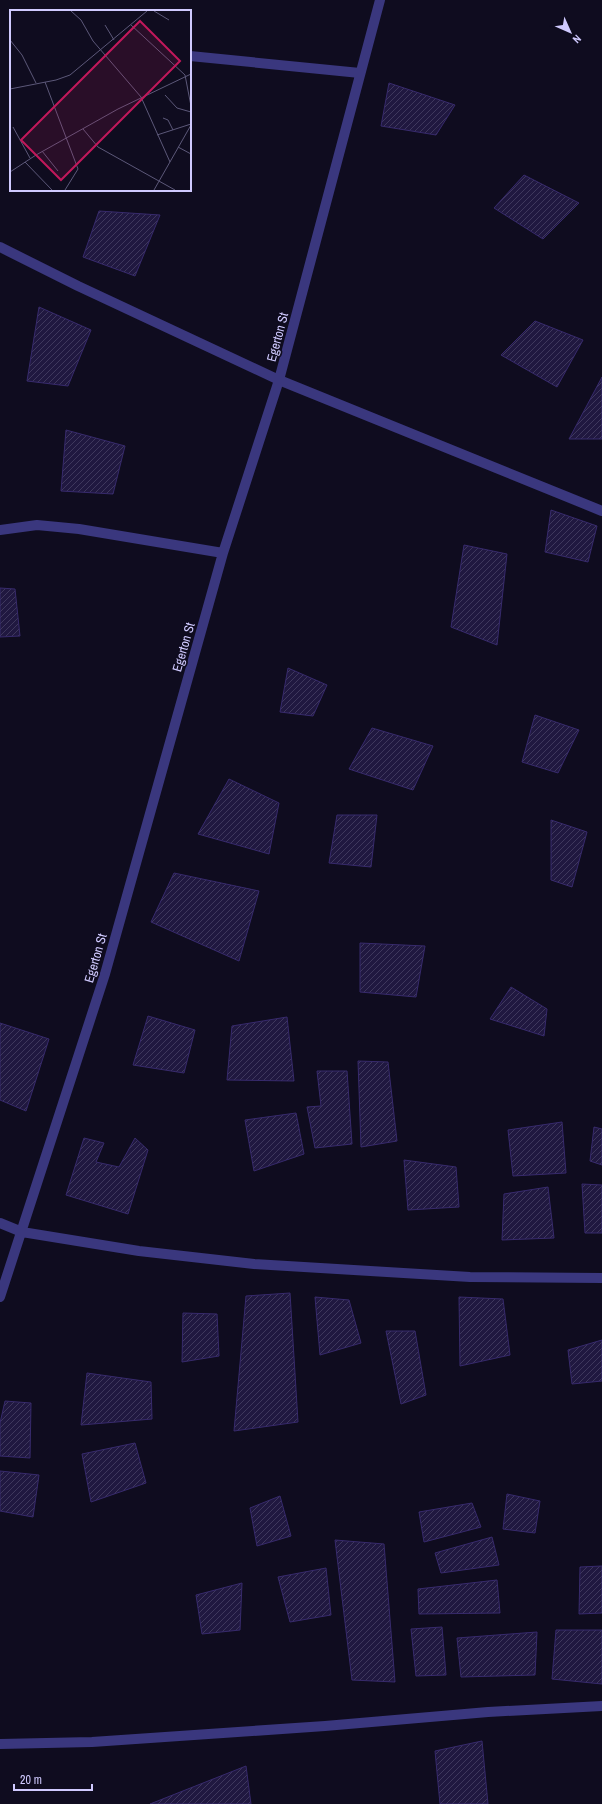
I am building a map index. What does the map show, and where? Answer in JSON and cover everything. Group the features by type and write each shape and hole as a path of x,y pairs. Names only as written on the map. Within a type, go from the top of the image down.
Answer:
{"street":[{"name":"Egerton St","path":"0,1297 105,974 223,553 279,380 380,0"},
{"path":"191,56 360,73"},
{"path":"0,247 78,286 279,380 602,511"},
{"path":"0,530 37,525 79,529 223,553"},
{"path":"0,1223 22,1232 139,1251 254,1264 470,1277 602,1278"},
{"path":"0,1744 92,1742 325,1726 488,1712 602,1706"}],"building":[{"path":"389,83 455,105 436,135 381,126"},
{"path":"524,175 579,203 543,239 494,208"},
{"path":"99,211 160,215 135,276 83,257"},
{"path":"39,307 91,330 68,386 27,381"},
{"path":"535,321 583,340 557,387 501,355"},
{"path":"602,377 602,439 569,439"},
{"path":"66,430 125,446 113,494 61,491"},
{"path":"551,510 597,526 588,562 545,552"},
{"path":"464,545 507,554 497,645 451,627"},
{"path":"0,588 15,589 20,636 0,637"},
{"path":"288,668 327,685 313,716 280,712"},
{"path":"535,715 579,730 558,773 522,762"},
{"path":"372,728 433,746 413,790 349,769"},
{"path":"229,779 279,803 269,854 198,834"},
{"path":"337,815 377,815 371,867 329,863"},
{"path":"551,820 587,832 572,887 551,880"},
{"path":"174,873 259,891 239,961 151,922"},
{"path":"360,943 425,946 416,997 360,992"},
{"path":"511,987 547,1009 544,1036 490,1019"},
{"path":"148,1016 195,1030 184,1073 133,1065"},
{"path":"287,1017 294,1081 227,1080 232,1026"},
{"path":"0,1023 49,1039 26,1111 0,1100"},
{"path":"358,1061 388,1062 397,1141 361,1147"},
{"path":"317,1071 347,1071 352,1144 315,1148 307,1107 321,1106"},
{"path":"296,1113 304,1154 254,1171 245,1120"},
{"path":"562,1122 566,1173 513,1176 508,1130"},
{"path":"594,1127 602,1129 602,1165 590,1161"},
{"path":"84,1138 104,1143 96,1162 119,1167 135,1138 148,1150 128,1214 66,1195"},
{"path":"404,1160 456,1167 459,1207 408,1210"},
{"path":"582,1184 602,1185 602,1233 585,1233"},
{"path":"548,1187 554,1238 502,1240 504,1194"},
{"path":"290,1293 298,1422 234,1431 246,1296"},
{"path":"315,1297 349,1300 361,1343 320,1355"},
{"path":"459,1297 503,1299 510,1355 460,1366"},
{"path":"183,1313 217,1314 219,1356 182,1362"},
{"path":"386,1331 415,1331 426,1395 401,1404"},
{"path":"602,1340 602,1381 572,1384 568,1350"},
{"path":"87,1373 151,1382 152,1419 81,1425"},
{"path":"5,1401 31,1403 30,1458 0,1456 0,1423"},
{"path":"135,1443 146,1483 91,1502 82,1454"},
{"path":"0,1471 39,1475 33,1517 0,1511"},
{"path":"507,1494 540,1501 535,1533 503,1529"},
{"path":"280,1496 291,1536 257,1546 250,1508"},
{"path":"472,1503 481,1527 424,1542 419,1512"},
{"path":"492,1537 499,1565 441,1573 435,1553"},
{"path":"335,1540 384,1544 395,1682 352,1680"},
{"path":"602,1566 602,1613 579,1614 580,1567"},
{"path":"326,1568 331,1615 290,1622 278,1577"},
{"path":"497,1580 500,1613 419,1614 418,1589"},
{"path":"242,1583 240,1630 202,1634 196,1595"},
{"path":"442,1627 446,1675 416,1676 411,1629"},
{"path":"556,1630 602,1630 602,1684 552,1679"},
{"path":"537,1632 535,1675 461,1677 457,1638"},
{"path":"482,1741 488,1804 440,1804 435,1751"},
{"path":"246,1766 251,1804 150,1804"}]}
